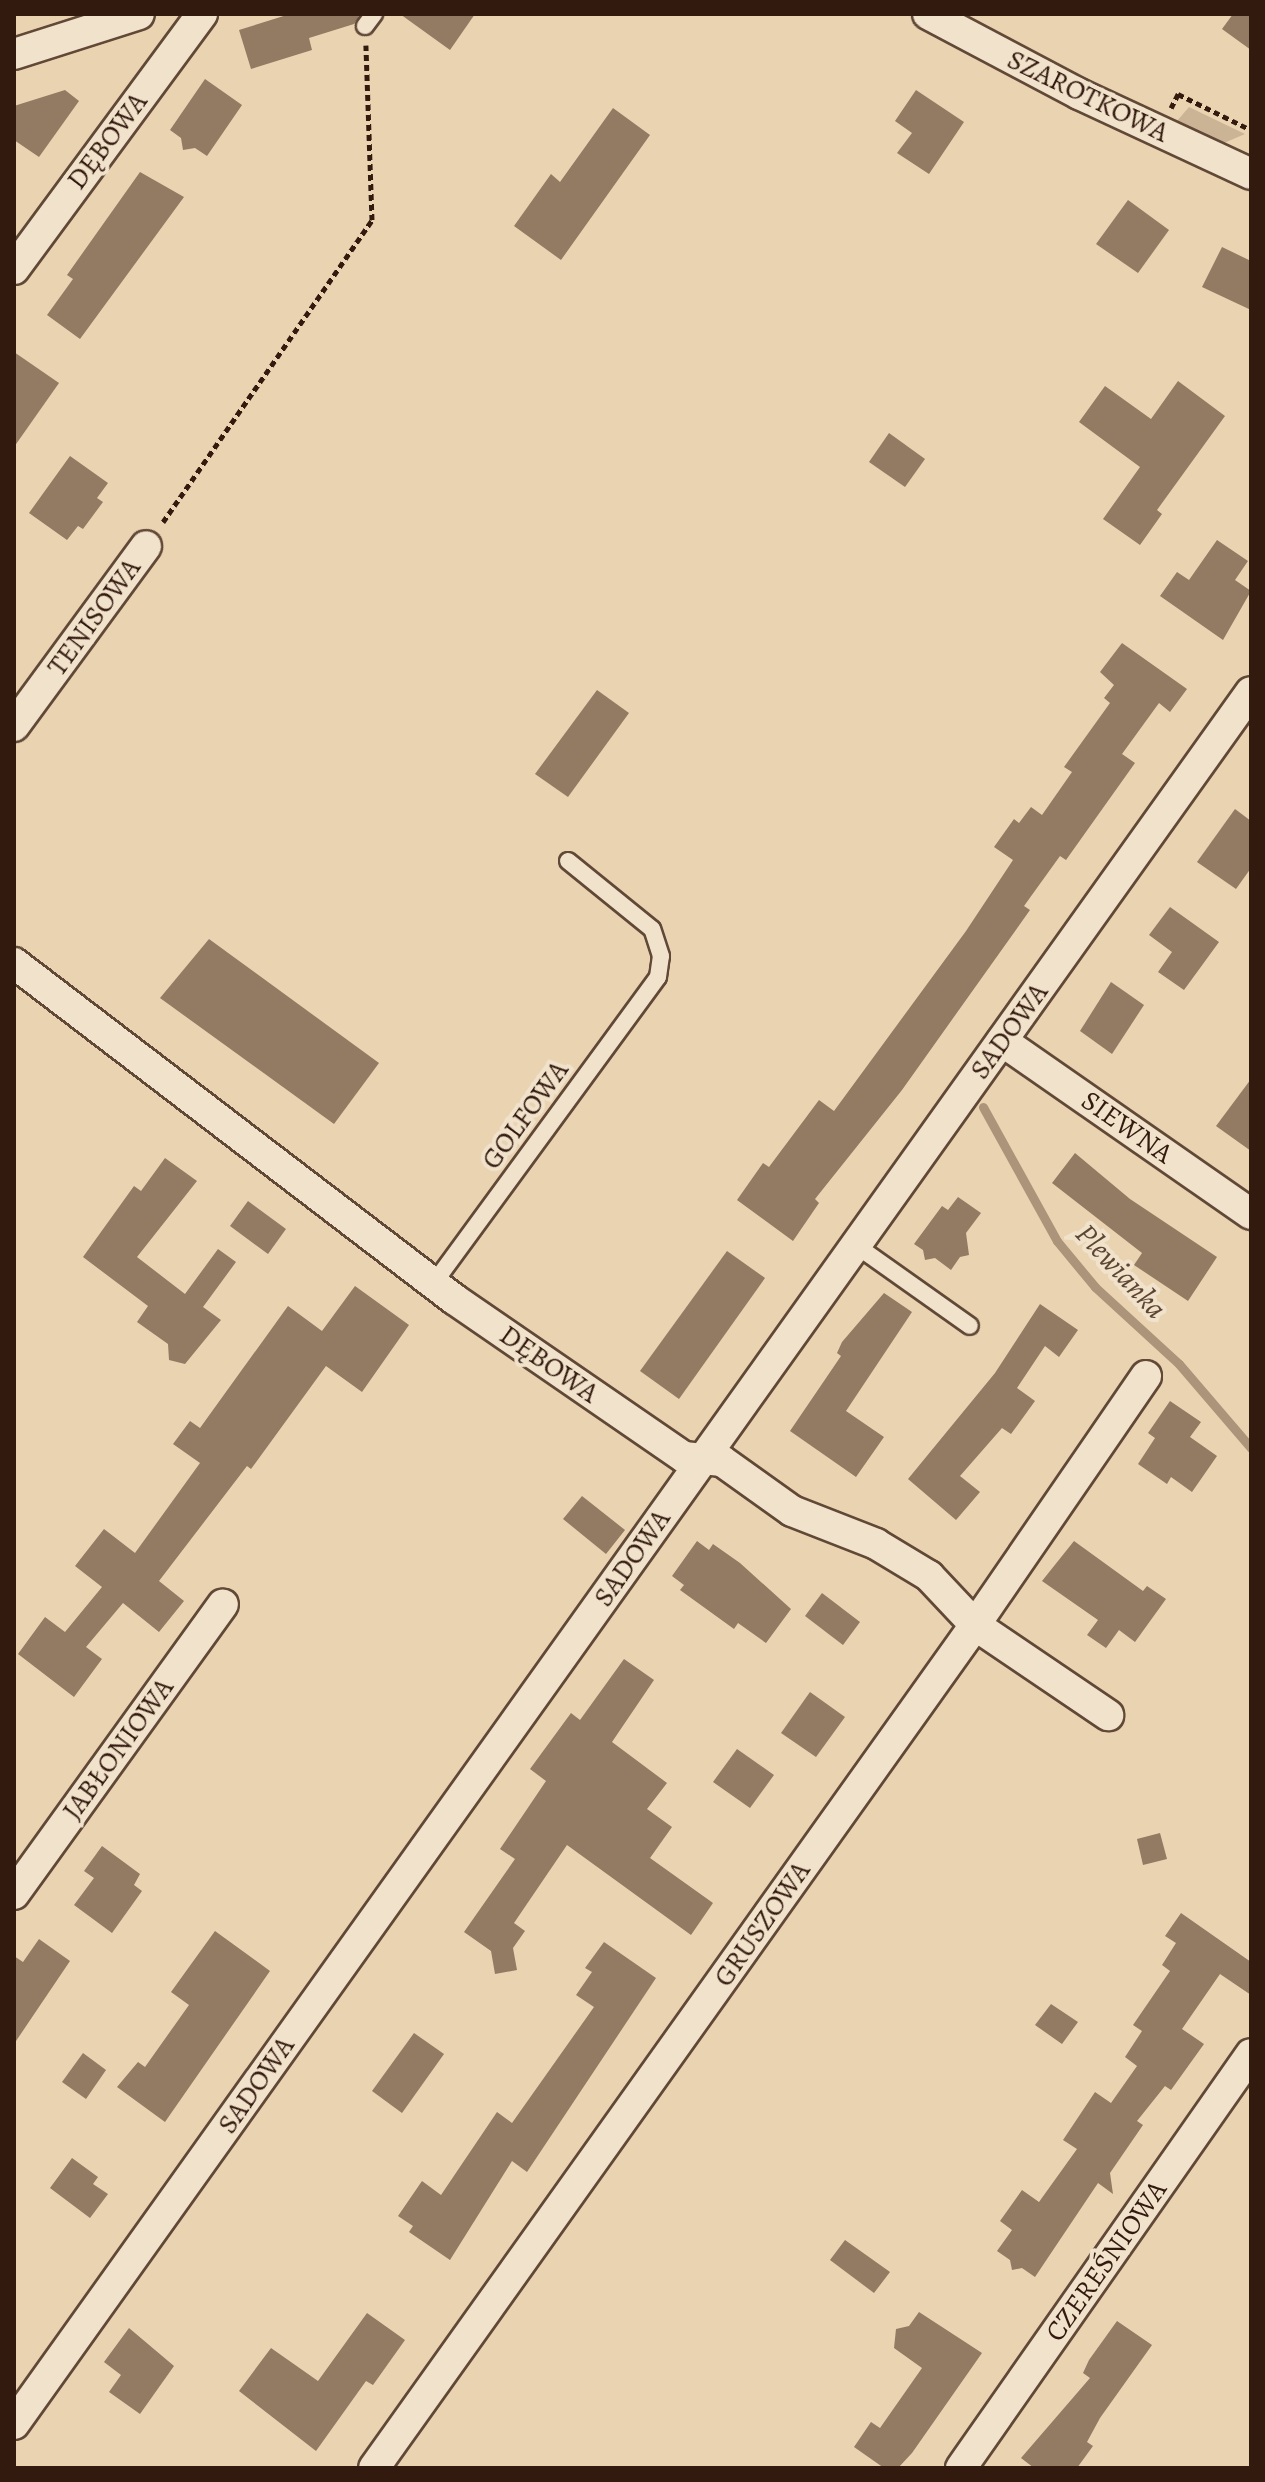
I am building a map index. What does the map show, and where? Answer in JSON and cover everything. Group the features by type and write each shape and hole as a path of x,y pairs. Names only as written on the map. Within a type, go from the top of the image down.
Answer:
{"street":[{"path":"14,54 139,14"},
{"name":"DĘBOWA","path":"14,269 202,14"},
{"name":"SZAROTKOWA","path":"928,14 1079,94 1248,157"},
{"name":"TENISOWA","path":"14,726 146,546"},
{"name":"SADOWA","path":"14,2424 1251,692"},
{"name":"DĘBOWA","path":"14,963 434,1283 684,1457 722,1461 792,1511 876,1544 916,1568 975,1625 1108,1715"},
{"name":"SIEWNA","path":"1002,1041 1251,1214"},
{"name":"GRUSZOWA","path":"374,2468 975,1625 1146,1376"},
{"name":"JABŁONIOWA","path":"14,1894 223,1604"},
{"name":"CZEREŚNIOWA","path":"961,2468 1251,2054"}],"lane":[{"name":"GOLFOWA","path":"434,1283 658,977 661,956 652,929 568,861"},
{"path":"857,1246 970,1326"}],"path":[{"path":"146,546 372,220 369,20"},
{"path":"1167,116 1178,94 1248,157"}],"shaded area":[{"path":"1189,107 1245,134 1224,143 1177,121"}],"building":[{"path":"290,14 360,14 354,24 309,38 312,50 251,69 239,30"},
{"path":"400,14 475,14 450,50"},
{"path":"1233,14 1251,14 1251,50 1222,29"},
{"path":"205,79 242,105 207,156 195,148 183,150 181,138 170,130"},
{"path":"65,90 79,101 39,157 14,140 14,106"},
{"path":"916,90 964,122 929,174 897,153 912,133 895,121"},
{"path":"613,108 650,135 561,260 514,226 551,174 560,182"},
{"path":"140,172 184,197 80,339 47,315 73,279 67,275"},
{"path":"1128,200 1169,230 1138,273 1096,244"},
{"path":"1222,247 1251,261 1251,310 1202,287"},
{"path":"14,352 59,383 14,447"},
{"path":"1178,381 1225,416 1157,510 1162,514 1140,545 1103,519 1140,467 1079,422 1105,386 1151,419"},
{"path":"889,433 925,459 905,487 869,462"},
{"path":"70,456 108,483 97,498 103,502 83,529 78,526 67,540 29,513"},
{"path":"1217,540 1248,561 1235,580 1251,591 1223,640 1160,596 1177,572 1189,580"},
{"path":"1122,643 1187,689 1170,712 1159,703 1122,754 1135,763 1066,860 1060,856 1024,906 1030,910 902,1090 815,1199 819,1203 793,1241 737,1200 763,1163 769,1167 819,1100 834,1111 966,931 1013,860 994,847 1014,819 1019,823 1031,807 1042,815 1072,772 1064,767 1110,703 1104,698 1114,685 1100,672"},
{"path":"597,690 629,713 568,797 535,774"},
{"path":"1235,809 1251,821 1251,868 1236,889 1197,862"},
{"path":"1170,907 1219,942 1184,990 1158,972 1172,952 1149,935"},
{"path":"209,939 379,1063 334,1124 160,998"},
{"path":"1111,982 1144,1005 1112,1054 1080,1031"},
{"path":"1251,1079 1251,1151 1216,1126"},
{"path":"1075,1153 1130,1199 1217,1257 1188,1301 1134,1265 1142,1253 1052,1183"},
{"path":"165,1158 197,1181 137,1257 185,1294 218,1249 236,1262 203,1307 221,1320 185,1364 169,1360 168,1344 137,1322 148,1306 83,1257 134,1186 141,1191"},
{"path":"958,1197 981,1213 966,1233 969,1255 960,1257 951,1270 935,1258 925,1260 923,1250 914,1244 942,1206 948,1210"},
{"path":"248,1201 286,1229 268,1254 230,1226"},
{"path":"727,1251 765,1278 679,1399 640,1371"},
{"path":"355,1286 409,1325 362,1392 326,1366 251,1469 247,1466 159,1581 184,1601 159,1632 123,1603 86,1647 102,1659 74,1697 18,1654 45,1617 65,1632 102,1587 75,1566 104,1529 135,1553 200,1463 173,1444 190,1421 200,1428 288,1306 322,1331"},
{"path":"884,1293 912,1312 846,1411 884,1437 856,1477 790,1431 841,1356 837,1353 842,1342"},
{"path":"1040,1304 1078,1330 1059,1357 1045,1346 1017,1388 1035,1401 1011,1434 1002,1428 960,1476 980,1492 956,1520 908,1479 995,1373"},
{"path":"1170,1401 1201,1422 1190,1437 1217,1456 1192,1492 1171,1477 1167,1484 1138,1464 1155,1438 1148,1433"},
{"path":"582,1496 625,1530 606,1554 563,1519"},
{"path":"697,1541 709,1550 713,1544 740,1563 791,1609 766,1643 738,1623 734,1629 680,1590 684,1585 672,1576"},
{"path":"1074,1541 1143,1591 1147,1586 1166,1599 1135,1642 1119,1630 1106,1648 1087,1635 1098,1620 1042,1581"},
{"path":"822,1593 860,1622 843,1645 805,1616"},
{"path":"624,1659 654,1680 612,1742 667,1783 647,1809 672,1827 650,1858 713,1903 691,1935 567,1845 514,1923 525,1931 513,1948 517,1970 495,1974 491,1951 464,1932 515,1859 500,1849 546,1781 530,1769 571,1713 580,1720"},
{"path":"810,1692 845,1717 816,1757 781,1733"},
{"path":"737,1749 774,1775 750,1808 713,1782"},
{"path":"1160,1833 1167,1859 1143,1865 1137,1839"},
{"path":"102,1846 140,1874 134,1885 142,1891 112,1933 74,1905 94,1878 84,1871"},
{"path":"1181,1913 1251,1962 1251,1995 1220,1974 1182,2029 1204,2044 1171,2090 1165,2086 1137,2121 1143,2125 1110,2173 1113,2194 1098,2183 1035,2277 1022,2268 1012,2270 1010,2260 997,2251 1012,2230 1000,2221 1022,2190 1039,2202 1077,2149 1063,2140 1095,2092 1111,2103 1137,2066 1125,2057 1142,2031 1133,2025 1170,1971 1162,1965 1176,1943 1165,1936"},
{"path":"215,1931 270,1971 165,2122 117,2087 138,2062 145,2067 189,2005 171,1992"},
{"path":"39,1939 70,1961 14,2044 14,1956 23,1962"},
{"path":"604,1942 656,1978 527,2172 512,2161 450,2260 409,2232 413,2226 398,2216 422,2181 441,2195 497,2112 512,2123 594,2007 576,1995 592,1972 585,1968"},
{"path":"1051,2004 1078,2022 1062,2044 1035,2025"},
{"path":"414,2033 444,2054 402,2113 372,2091"},
{"path":"83,2053 106,2070 86,2099 62,2082"},
{"path":"72,2158 98,2177 93,2184 108,2194 90,2218 50,2188"},
{"path":"845,2240 890,2272 874,2293 830,2260"},
{"path":"919,2312 982,2353 912,2453 898,2468 884,2468 854,2447 871,2422 880,2428 922,2368 894,2348 896,2329 909,2326"},
{"path":"367,2313 405,2340 373,2385 366,2381 316,2451 239,2391 271,2348 318,2381"},
{"path":"1117,2321 1152,2345 1100,2418 1087,2442 1093,2446 1077,2468 1034,2468 1021,2458 1090,2378 1083,2373 1089,2360"},
{"path":"129,2328 174,2366 140,2414 109,2392 121,2375 104,2362"}],"waterway":[{"name":"Plewianka","path":"983,1107 1057,1241 1095,1287 1179,1364 1251,1448"}]}
